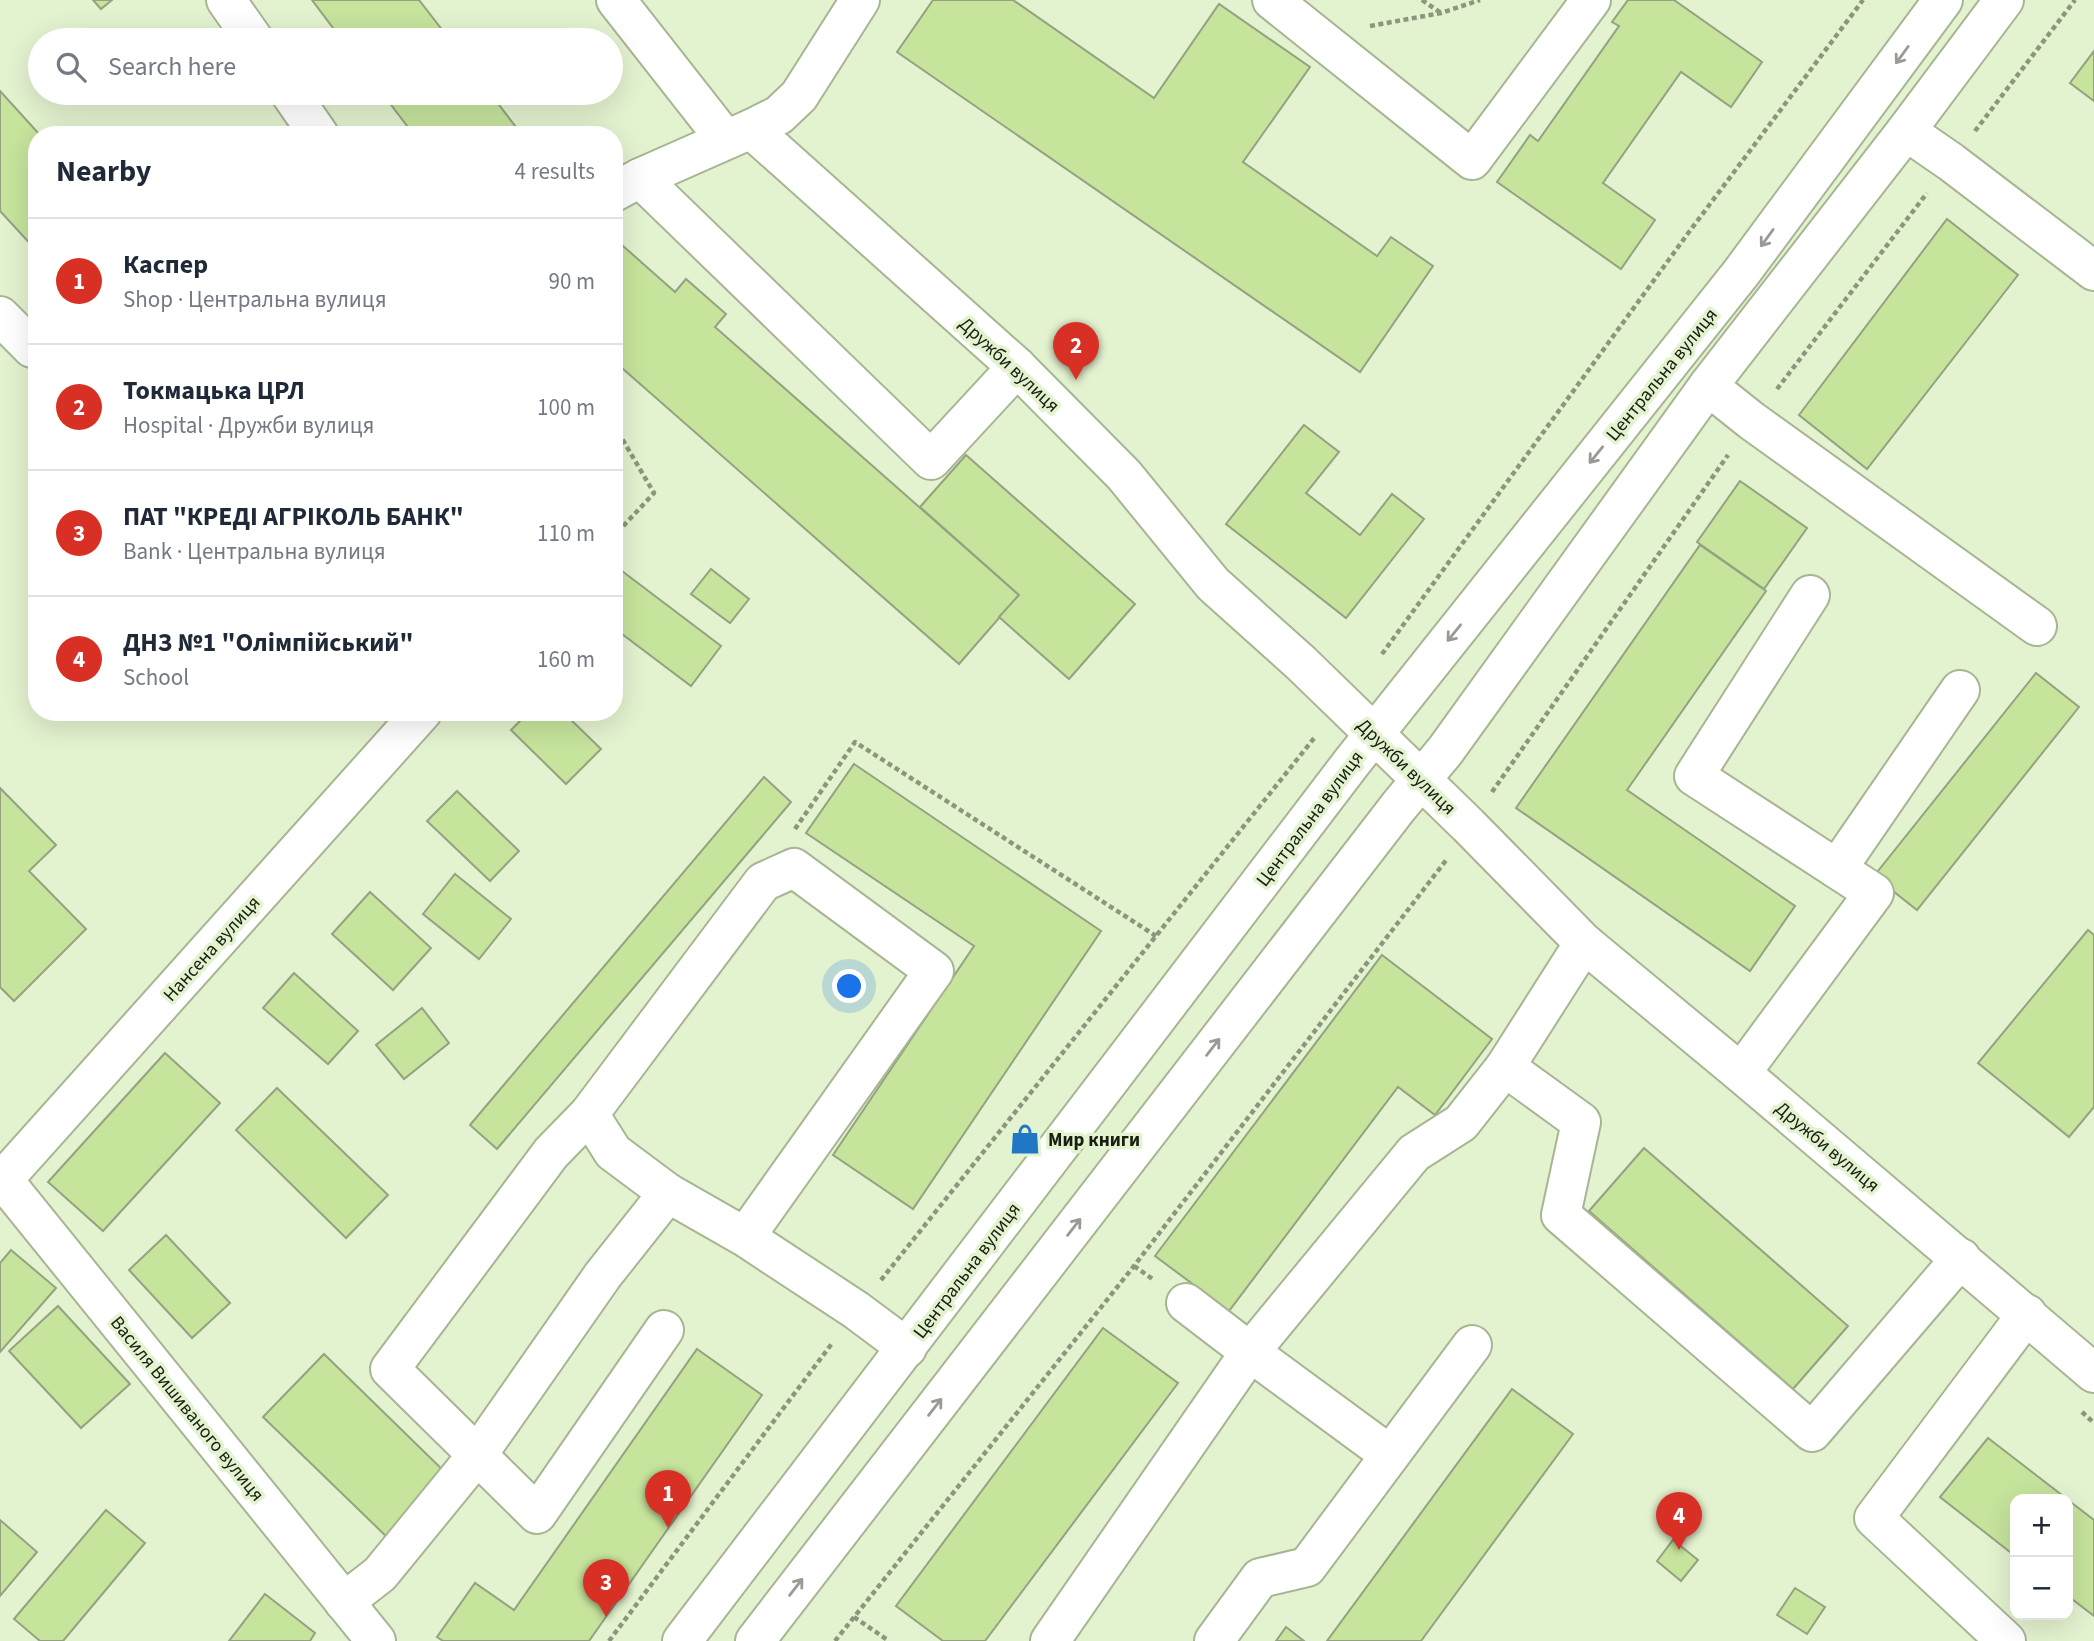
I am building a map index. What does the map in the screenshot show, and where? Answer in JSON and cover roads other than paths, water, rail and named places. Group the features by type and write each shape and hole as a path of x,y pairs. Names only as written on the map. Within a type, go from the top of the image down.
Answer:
{"street":[{"path":"226,0 246,28"},
{"name":"Дружби вулиця","path":"616,0 738,134 1017,367 1124,475 1213,584 1301,663 1422,780 1584,943 1961,1258 2094,1373"},
{"path":"860,0 799,96 779,115 627,185 931,460 1017,367"},
{"path":"1272,0 1472,160 1591,0"},
{"name":"Центральна вулиця","path":"681,1641 1374,734 1741,273 1942,0"},
{"path":"755,1641 1399,806 1446,751 1708,386 2004,0"},
{"path":"298,105 313,126"},
{"path":"1906,131 2094,271"},
{"path":"0,316 28,344"},
{"path":"1708,386 1752,422 2037,626"},
{"path":"1741,1073 1874,893 1694,776 1810,595"},
{"path":"1837,869 1960,690"},
{"name":"Нансена вулиця","path":"1,1179 414,721"},
{"path":"664,1330 537,1514 390,1369 551,1153 589,1114 763,881 794,868 934,971 745,1237"},
{"path":"1050,1641 1250,1352 1414,1153 1461,1123 1505,1067 1584,943"},
{"path":"1505,1067 1581,1122 1561,1215 1812,1432 1961,1258"},
{"path":"589,1114 613,1152 668,1193 745,1237 856,1310 906,1348"},
{"name":"Василя Вишиваного вулиця","path":"1,1179 376,1641"},
{"path":"344,1602 380,1574 478,1454 603,1275 668,1193"},
{"path":"1186,1303 1390,1455"},
{"path":"2006,1641 1874,1518 2026,1314"},
{"path":"1213,1641 1260,1578 1307,1567 1472,1345"}],"place":[{"name":"Токмацька ЦРЛ","path":"1076,380"},
{"name":"Мир книги","path":"1025,1139"},
{"name":"Каспер","path":"668,1528"},
{"name":"ДНЗ №1 \"Олімпійський\"","path":"1679,1550"},
{"name":"ПАТ \"КРЕДI АГРIКОЛЬ БАНК\"","path":"606,1617"}]}
